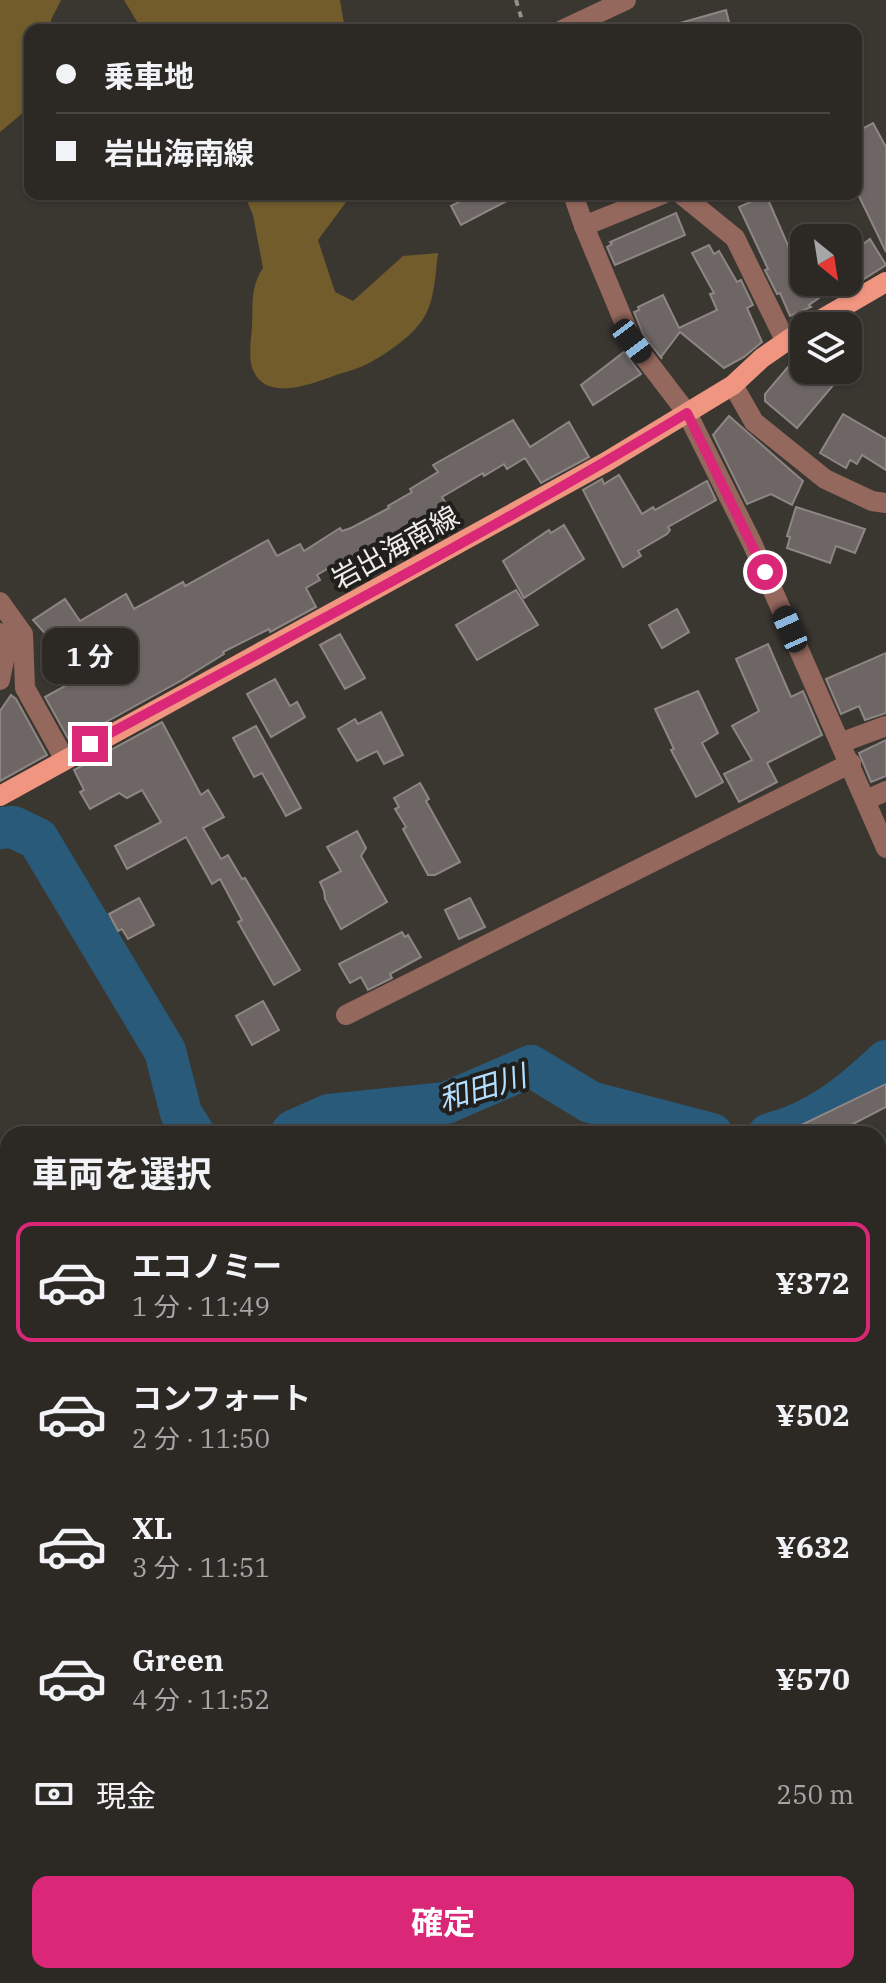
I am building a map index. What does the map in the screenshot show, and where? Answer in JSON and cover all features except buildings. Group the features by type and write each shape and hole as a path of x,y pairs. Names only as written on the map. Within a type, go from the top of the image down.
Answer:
{"main road":[{"path":"834,312 886,282"},
{"name":"岩出海南線","path":"0,796 606,462 733,385 790,337"}],"street":[{"path":"575,24 626,0"},
{"path":"575,200 632,341 687,413 752,543 886,848"},
{"path":"584,226 648,200"},
{"path":"688,200 735,238 785,340"},
{"path":"733,385 754,422 825,479 872,501 886,503"},
{"path":"0,602 23,634 25,688 64,758"},
{"path":"0,633 7,646 0,680"},
{"path":"840,743 886,726"},
{"path":"346,1015 851,763"},
{"path":"866,800 886,791"}],"path":[{"path":"516,0 523,24"}],"shaded area":[{"path":"0,0 61,0 51,24 24,24 24,112 0,132"},
{"path":"124,0 340,0 344,24 138,24"},
{"path":"247,200 348,200 318,240 335,292 353,301 403,256 438,253 432,296 423,319 400,343 359,368 292,388 269,386 260,380 251,365 252,303 263,268 253,215"}],"waterway":[{"name":"和田川","path":"0,828 13,827 38,839 165,1051 181,1113 189,1126"},
{"name":"和田川","path":"793,1126 832,1105 886,1061"},
{"name":"和田川","path":"304,1126 329,1115 446,1103 531,1066 590,1102 682,1126"}],"route":[{"path":"90,744 426,562 687,413 765,572"}]}
